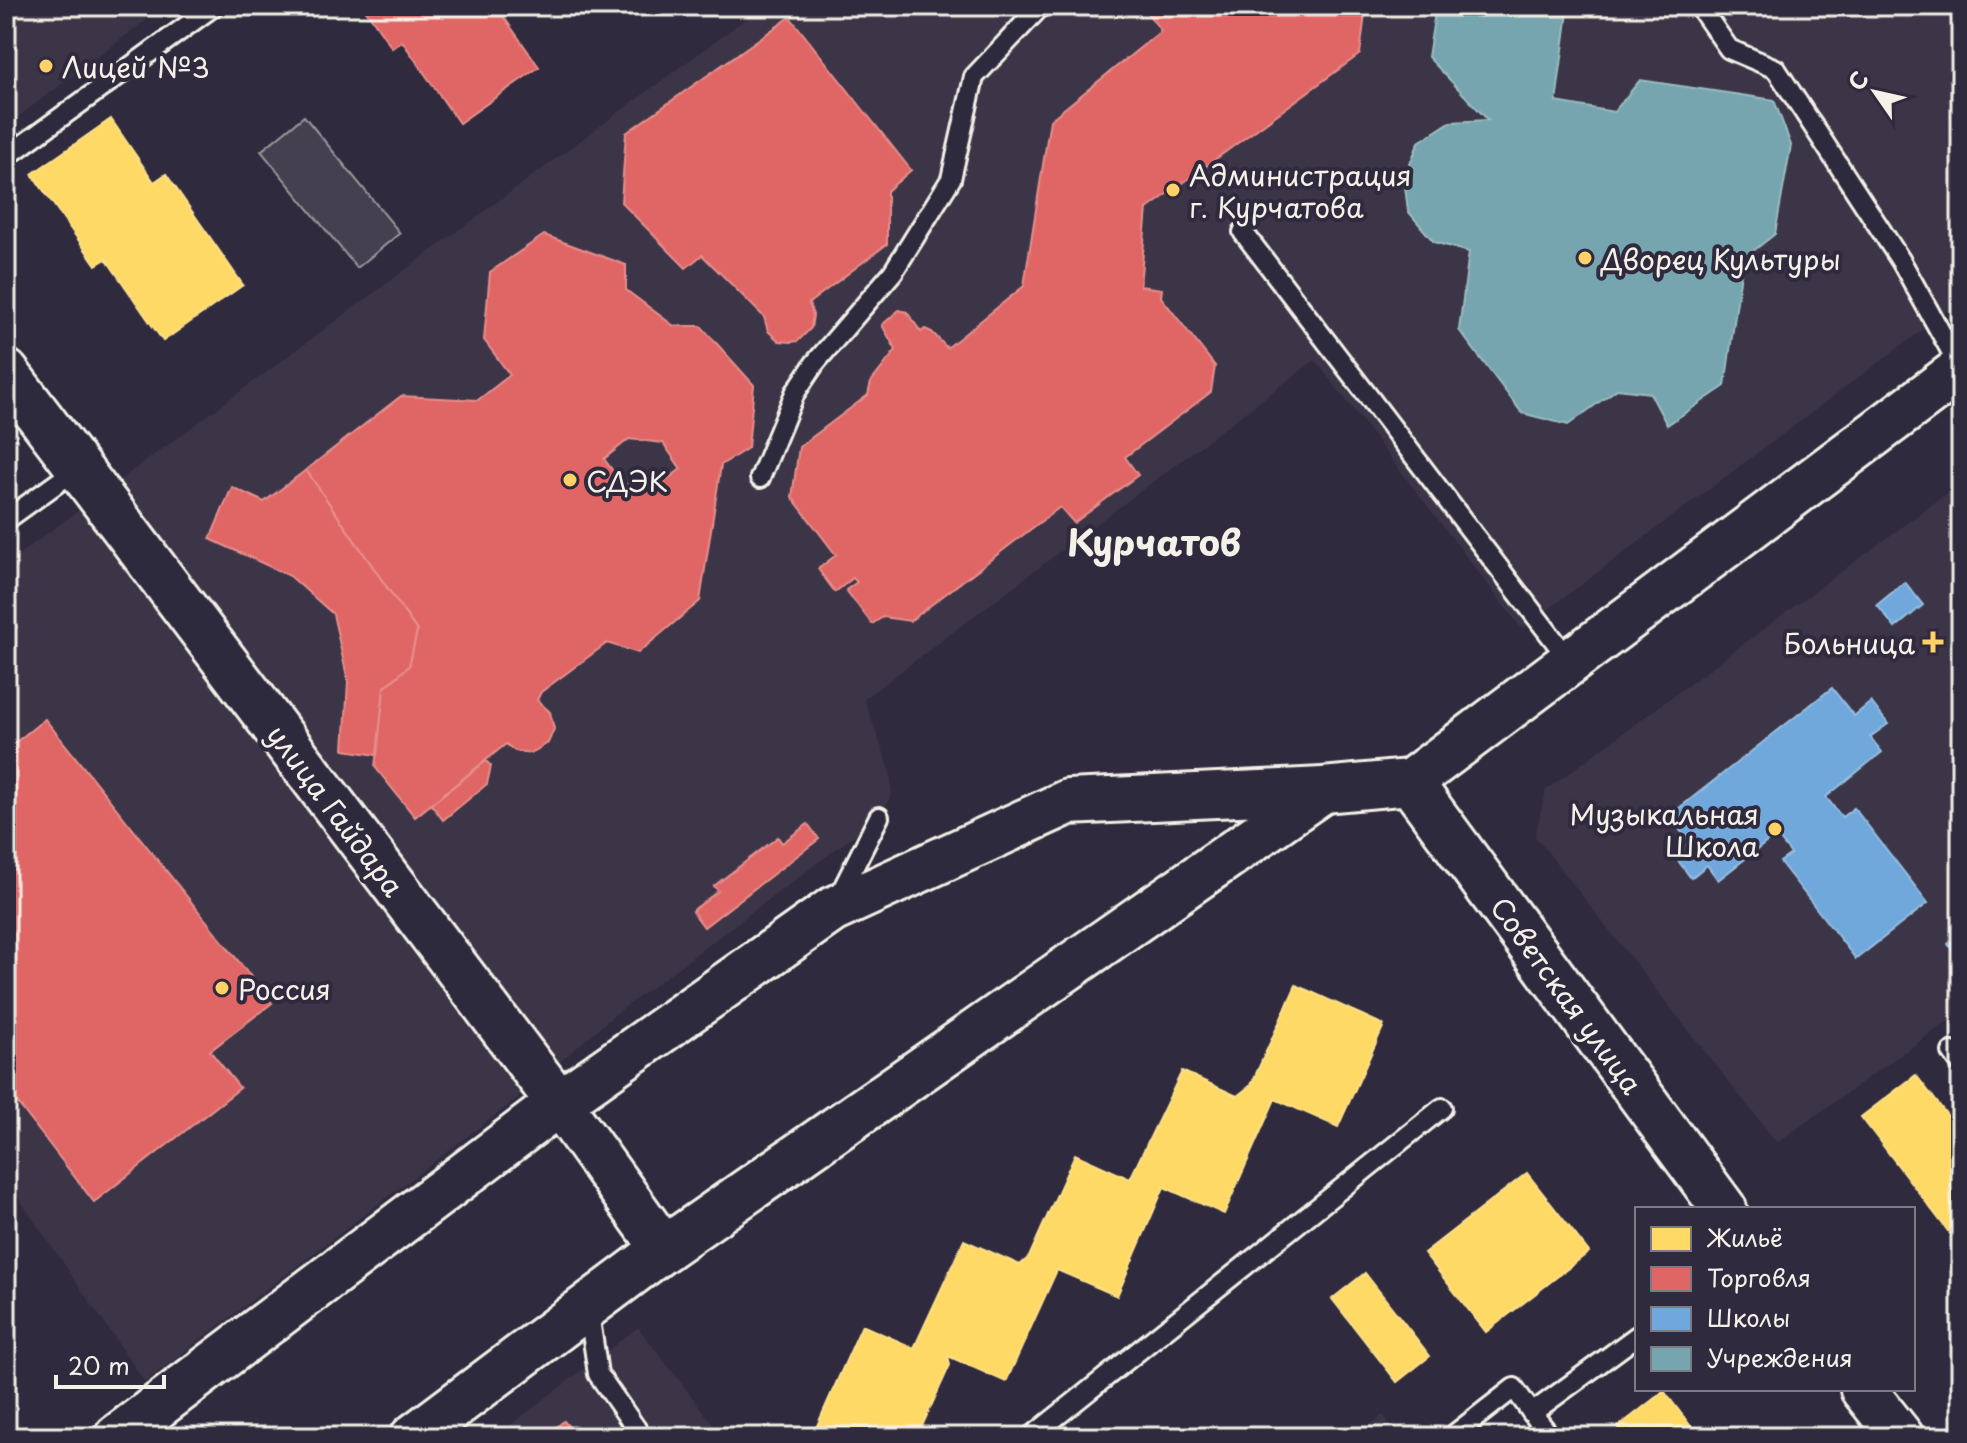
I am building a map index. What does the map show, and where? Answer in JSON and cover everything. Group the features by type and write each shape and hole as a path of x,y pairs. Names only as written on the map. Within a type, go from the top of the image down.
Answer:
{"main road":[{"path":"117,1437 559,1103 832,910 1068,802 1323,790 1410,782 1961,369"},
{"name":"улица Гайдара","path":"6,372 559,1103 664,1249"},
{"name":"Советская улица","path":"1410,782 1723,1207"},
{"path":"413,1437 664,1249 1323,790"},
{"path":"1865,1391 1901,1437"}],"lane":[{"path":"6,157 214,6"},
{"path":"760,478 795,393 815,363 893,272 951,179 974,77 1041,6"},
{"path":"1699,6 1729,49 1776,69 1901,261 1961,369"},
{"path":"1243,232 1571,663"},
{"path":"6,520 78,468"},
{"path":"832,910 879,817"},
{"path":"1031,1437 1442,1108"},
{"path":"588,1306 598,1374 642,1437"},
{"path":"1532,1413 1635,1337"},
{"path":"1451,1437 1514,1388 1551,1437"}],"shaded area":[{"name":"Лицей №3","path":"6,6 165,6 6,126"},
{"path":"763,6 1961,6 1961,301 1522,629 1315,360 864,699 890,770 892,795 879,817 612,1017 514,1101 145,1382 6,1180 6,564"},
{"path":"304,116 400,233 357,268 261,151"},
{"name":"Музыкальная Школа","path":"1961,483 1961,1023 1955,1016 1777,1143 1535,836 1546,790"},
{"path":"638,1327 723,1437 495,1437"},
{"path":"1383,1415 1400,1437 1354,1437"}],"building: Жильё":[{"path":"111,119 154,182 166,174 243,285 163,341 106,259 96,265 32,174"},
{"path":"1296,985 1384,1025 1338,1127 1275,1099 1224,1214 1164,1187 1117,1296 1057,1270 1006,1382 948,1356 950,1365 917,1437 837,1437 816,1428 862,1325 914,1348 964,1240 1020,1265 1029,1257 1075,1154 1130,1179 1182,1071 1237,1096 1251,1085"},
{"path":"1916,1075 1961,1133 1961,1248 1861,1117"},
{"path":"1527,1173 1589,1252 1486,1332 1424,1253"},
{"path":"6,1254 11,1254 11,1375 6,1375"},
{"path":"1365,1273 1430,1356 1397,1382 1332,1299"},
{"path":"1664,1391 1699,1437 1625,1437 1618,1427"}],"building: Торговля":[{"path":"363,6 496,6 539,67 459,123 402,41 392,48"},
{"path":"1142,6 1366,6 1360,54 1147,209 1140,286 1162,289 1161,297 1215,366 1211,392 1125,457 1138,475 1074,523 1060,507 910,621 883,617 872,624 846,590 857,582 853,578 835,592 818,569 836,555 792,497 799,447 868,395 871,382 896,350 882,325 899,310 907,312 921,332 925,329 932,332 947,348 1024,286 1050,120 1161,31"},
{"path":"790,17 911,170 887,191 887,244 809,303 813,315 811,328 798,341 791,342 779,341 768,331 764,317 702,255 686,268 621,202 626,133"},
{"path":"544,235 626,265 626,290 674,326 701,326 754,385 748,448 721,465 700,601 638,653 607,643 541,692 537,700 550,712 554,729 548,743 531,753 515,751 506,744 415,817 375,767 384,688 409,666 417,631 306,470 401,396 478,400 510,375 484,340 490,272","holes":["629,439 663,443 681,469 658,486 623,484 604,459"]},
{"path":"306,470 417,631 409,666 384,688 377,755 344,750 348,681 333,614 290,576 210,539 232,487 264,502"},
{"path":"6,613 17,627 6,636"},
{"path":"45,719 272,1003 210,1051 240,1088 94,1202 6,1088 6,750"},
{"path":"486,761 491,766 487,784 443,820 431,804"},
{"path":"808,824 819,839 704,927 692,911 718,891 714,886 778,837 782,843"},
{"path":"564,1421 577,1437 544,1437"}],"building: Школы":[{"path":"1905,582 1923,605 1895,628 1877,605"},
{"name":"Музыкальная Школа","path":"1832,688 1854,716 1871,702 1888,724 1870,737 1882,752 1826,797 1842,817 1854,808 1928,903 1856,959 1780,862 1791,854 1776,835 1718,880 1707,865 1691,878 1673,854 1689,842 1669,816"},
{"path":"1961,934 1961,962 1948,944"}],"building: Учреждения":[{"path":"1436,6 1576,6 1568,12 1556,102 1614,112 1640,80 1774,100 1791,145 1775,234 1743,259 1725,386 1667,425 1650,393 1617,389 1568,425 1522,413 1459,330 1469,252 1434,242 1408,211 1404,178 1419,142 1450,122 1488,120 1428,57"}],"place":[{"name":"Лицей №3","path":"46,66"},
{"name":"Администрация г. Курчатова","path":"1173,190"},
{"name":"Дворец Культуры","path":"1585,258"},
{"name":"СДЭК","path":"570,480"},
{"name":"Больница","path":"1933,642"},
{"name":"Музыкальная Школа","path":"1775,829"},
{"name":"Россия","path":"222,988"}],"district":[{"name":"Курчатов","path":"1154,541"}]}
